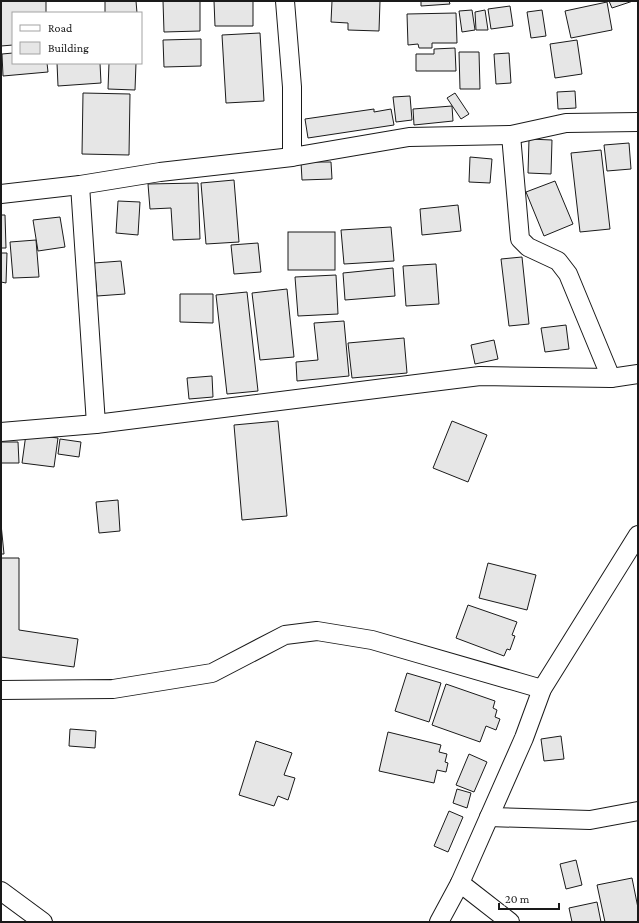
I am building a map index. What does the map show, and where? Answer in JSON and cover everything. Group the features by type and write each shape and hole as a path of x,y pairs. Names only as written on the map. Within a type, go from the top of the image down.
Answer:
{"street":[{"path":"285,1 292,87 292,157"},
{"path":"1,194 80,185 160,172 292,157 409,137 511,135 566,123 638,122"},
{"path":"511,135 520,239 528,247 558,261 568,274 611,378"},
{"path":"80,185 96,424"},
{"path":"1,432 96,424 480,376 611,378 638,374"},
{"path":"440,922 460,883 524,738 542,689 638,535"},
{"path":"1,690 113,689 212,673 285,635 317,631 372,640 542,689"},
{"path":"489,817 590,820 638,811"},
{"path":"460,883 510,922"},
{"path":"1,892 43,922"}],"building":[{"path":"1,1 46,1 46,12 12,12 12,45 1,46"},
{"path":"105,1 136,1 137,12 105,12"},
{"path":"163,1 200,1 200,31 164,32"},
{"path":"214,1 253,1 253,26 215,26"},
{"path":"332,1 380,1 379,31 348,30 348,23 331,22"},
{"path":"421,1 449,1 450,4 421,6"},
{"path":"609,1 633,1 612,8"},
{"path":"607,2 612,30 571,38 565,11"},
{"path":"510,6 513,26 491,29 488,9"},
{"path":"472,10 475,30 462,32 459,11"},
{"path":"485,10 488,30 476,30 475,12"},
{"path":"542,10 546,36 531,38 527,12"},
{"path":"456,13 457,43 432,43 432,48 419,48 418,44 408,45 407,14"},
{"path":"260,33 264,101 226,103 222,35"},
{"path":"201,39 201,66 164,67 163,40"},
{"path":"577,40 582,74 555,78 550,44"},
{"path":"455,48 456,71 416,71 416,54 434,54 434,49"},
{"path":"459,52 479,52 480,89 460,89"},
{"path":"12,53 12,64 47,64 48,72 3,76 2,54"},
{"path":"509,53 511,83 496,84 494,54"},
{"path":"57,64 100,64 101,83 58,86"},
{"path":"109,64 136,64 135,90 108,89"},
{"path":"575,91 576,108 558,109 557,92"},
{"path":"83,93 130,94 129,155 82,154"},
{"path":"455,93 469,114 461,119 447,98"},
{"path":"410,96 412,120 396,122 393,97"},
{"path":"452,106 453,121 414,125 413,109"},
{"path":"374,109 374,112 391,109 394,125 308,138 305,119"},
{"path":"529,139 552,140 551,174 528,173"},
{"path":"629,143 631,169 607,171 604,145"},
{"path":"601,150 610,229 580,232 571,153"},
{"path":"470,157 492,159 490,183 469,182"},
{"path":"301,162 331,162 332,179 302,180"},
{"path":"234,180 239,242 206,244 201,183"},
{"path":"555,181 573,224 544,236 526,192"},
{"path":"198,183 200,239 173,240 171,208 150,209 148,184"},
{"path":"118,201 140,202 138,235 116,233"},
{"path":"458,205 461,231 422,235 420,209"},
{"path":"1,215 5,215 6,248 1,248"},
{"path":"60,217 65,247 38,251 33,220"},
{"path":"391,227 394,261 344,264 341,230"},
{"path":"288,232 335,232 335,270 288,270"},
{"path":"36,240 39,277 13,278 10,242"},
{"path":"258,243 261,272 234,274 231,245"},
{"path":"1,253 7,253 6,283 1,282"},
{"path":"522,257 529,324 509,326 501,259"},
{"path":"121,261 125,294 97,296 94,263"},
{"path":"436,264 439,304 406,306 403,266"},
{"path":"393,268 395,296 345,300 343,273"},
{"path":"336,275 338,314 298,316 295,277"},
{"path":"287,289 294,357 260,360 252,293"},
{"path":"247,292 258,391 227,394 216,295"},
{"path":"180,294 213,294 213,323 180,322"},
{"path":"344,321 349,376 297,381 296,362 318,360 314,323"},
{"path":"566,325 569,349 545,352 541,328"},
{"path":"404,338 407,373 352,378 348,343"},
{"path":"494,340 498,359 475,364 471,345"},
{"path":"212,376 213,397 189,399 187,378"},
{"path":"278,421 287,516 242,520 234,425"},
{"path":"452,421 487,435 468,482 433,468"},
{"path":"26,434 58,438 54,467 22,463"},
{"path":"60,439 81,442 79,457 58,454"},
{"path":"1,442 18,442 19,463 1,463"},
{"path":"118,500 120,531 99,533 96,502"},
{"path":"1,524 4,554 1,554"},
{"path":"1,558 19,558 19,630 78,639 74,667 1,657"},
{"path":"488,563 536,575 527,610 479,598"},
{"path":"468,605 517,622 512,635 515,636 510,650 507,649 504,656 456,638"},
{"path":"407,673 441,683 429,722 395,711"},
{"path":"446,684 495,701 493,708 497,710 495,717 500,719 496,730 486,726 480,742 432,725"},
{"path":"70,729 96,731 95,748 69,746"},
{"path":"388,732 441,745 439,752 447,754 445,762 448,763 446,772 437,770 434,783 379,771"},
{"path":"561,736 564,759 544,761 541,739"},
{"path":"256,741 292,753 284,775 295,778 288,800 278,796 274,806 239,795"},
{"path":"469,754 487,762 474,792 456,785"},
{"path":"457,789 471,793 467,808 453,803"},
{"path":"449,811 463,817 448,852 434,846"},
{"path":"576,860 582,885 566,889 560,864"},
{"path":"632,878 638,908 638,922 605,922 597,885"},
{"path":"597,902 601,922 572,922 569,908"}]}
